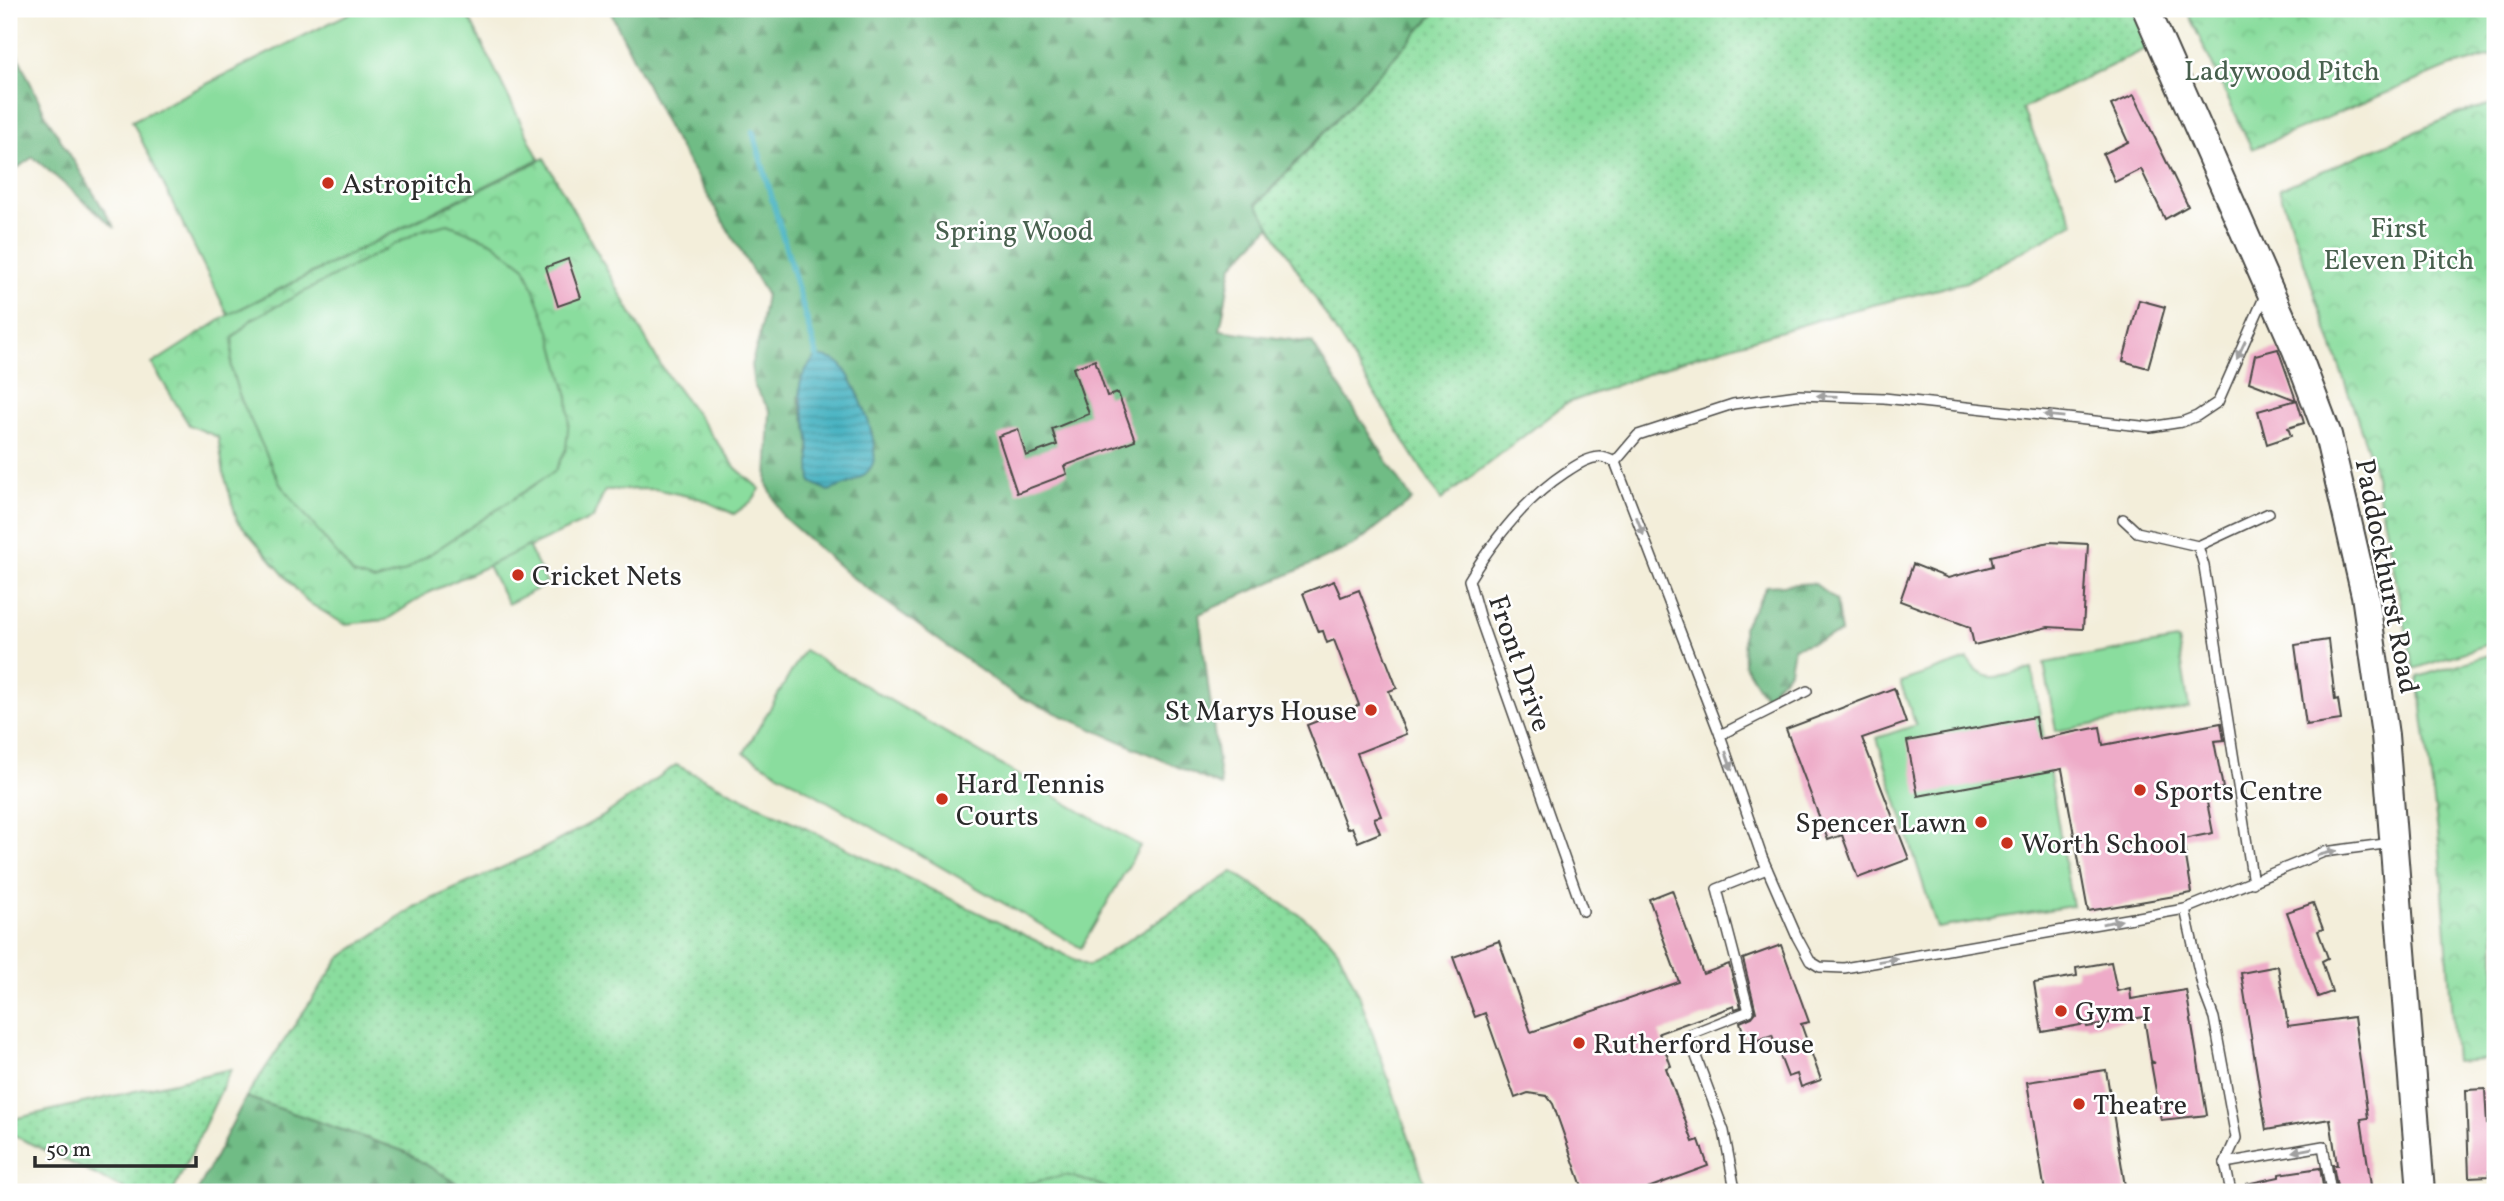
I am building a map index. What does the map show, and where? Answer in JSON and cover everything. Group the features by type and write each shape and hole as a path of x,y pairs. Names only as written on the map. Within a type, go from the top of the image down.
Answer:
{"main road":[{"name":"Paddockhurst Road","path":"2146,9 2270,289 2328,435 2365,595 2385,735 2421,1192"}],"lane":[{"path":"2270,289 2263,295 2218,402 2182,422 2150,427 1884,398 1798,395 1733,404 1638,435 1615,462 1720,735 1768,869 1810,961 1820,967 1844,968 2185,909 2324,852 2394,842"},
{"name":"Front Drive","path":"1583,911 1480,619 1469,580 1483,556 1542,487 1584,460 1603,457 1615,462"},
{"path":"2123,519 2137,532 2198,546 2269,513"},
{"path":"2198,546 2204,565 2253,883"},
{"path":"1720,735 1807,691"},
{"path":"1735,1190 1724,1131 1688,1035 1749,1011 1717,889 1768,869"},
{"path":"2185,909 2203,989 2214,1018 2236,1138 2225,1163 2231,1192"},
{"path":"2225,1163 2323,1146 2331,1192"}],"green space":[{"name":"Astropitch","path":"358,9 465,9 539,159 228,315 132,121"},
{"name":"Spring Wood","path":"609,9 1439,9 1257,204 1270,226 1232,266 1220,330 1312,343 1412,500 1353,546 1199,614 1221,786 1013,694 849,575 783,517 767,484 770,411 754,386 751,365 759,338 766,294 669,130","holes":["798,397 864,412 872,433 873,463 809,456 809,434"]},
{"path":"1439,9 2134,9 2152,46 2022,109 2074,223 1966,282 1845,312 1688,359 1565,404 1441,500 1257,205"},
{"name":"Ladywood Pitch","path":"2186,9 2495,9 2495,55 2449,67 2252,149"},
{"path":"9,37 46,116 115,228 33,157 9,174"},
{"name":"First Eleven Pitch","path":"2495,103 2495,642 2414,669 2372,462 2279,189 2460,113"},
{"path":"544,158 661,366 736,468 760,489 752,501 734,514 701,499 655,489 605,490 593,518 426,594 386,620 344,624 306,601 237,520 224,474 218,437 189,425 152,364 228,315"},
{"path":"448,224 492,242 525,267 551,334 568,397 566,449 555,471 403,572 374,581 353,574 280,484 239,395 231,368 233,338 252,319 420,231"},
{"name":"Cricket Nets","path":"528,546 547,584 508,604 488,566"},
{"path":"1814,583 1836,600 1841,633 1794,648 1790,670 1765,698 1744,664 1743,627 1767,586"},
{"path":"2178,640 2189,708 2056,731 2044,663"},
{"name":"Hard Tennis Courts","path":"804,650 1140,846 1081,948 744,753"},
{"path":"2495,653 2495,1059 2455,1062 2440,849 2418,677"},
{"name":"Spencer Lawn","path":"1968,659 1981,674 1988,676 2004,676 2032,669 2072,906 1937,928 1877,738 1916,725 1900,682"},
{"path":"676,765 1088,966 1233,872 1303,917 1338,950 1359,995 1428,1192 1111,1192 1103,1186 1022,1185 1014,1192 472,1192 403,1151 246,1097 340,958 416,906 539,851 602,817"},
{"path":"231,1069 173,1192 130,1192 9,1133 9,1120"},
{"path":"246,1097 403,1151 472,1192 197,1192"},
{"path":"1066,1175 1103,1186 1111,1192 1014,1192 1022,1185"}],"water":[{"path":"817,356 838,362 845,370 864,410 873,440 873,463 870,469 854,481 828,491 811,482 809,438 800,392 803,375"}],"building":[{"path":"2134,95 2188,206 2165,219 2141,169 2115,182 2103,154 2128,142 2111,105"},
{"path":"568,259 581,298 558,306 546,267"},
{"path":"2139,300 2165,307 2148,368 2123,361"},
{"path":"2278,349 2296,400 2249,382 2255,355"},
{"path":"1095,360 1107,396 1118,393 1135,440 1064,466 1067,474 1017,493 998,436 1018,429 1026,456 1057,445 1052,429 1089,414 1073,368"},
{"path":"2297,400 2304,423 2288,428 2291,436 2267,444 2258,411"},
{"path":"2049,542 2088,544 2083,629 2048,627 1974,645 1970,627 1900,601 1913,564 1948,578 1993,566 1991,556"},
{"name":"St Marys House","path":"1334,581 1341,597 1359,590 1397,688 1389,691 1406,734 1357,753 1381,816 1374,818 1380,833 1358,842 1352,827 1347,829 1307,725 1359,705 1334,640 1327,643 1323,631 1318,632 1303,593"},
{"path":"2328,640 2335,700 2338,699 2341,720 2306,725 2295,645"},
{"path":"1894,688 1906,723 1862,738 1909,859 1858,878 1842,835 1828,840 1786,729"},
{"path":"2035,717 2039,739 2100,727 2103,745 2221,723 2224,740 2214,741 2223,788 2205,792 2213,833 2183,839 2192,893 2088,911 2062,769 1918,796 1907,741"},
{"path":"1672,890 1703,974 1729,964 1741,1007 1735,1009 1734,1006 1659,1033 1671,1066 1666,1068 1693,1142 1699,1140 1708,1166 1648,1188 1649,1192 1584,1192 1553,1104 1547,1096 1528,1093 1515,1098 1485,1013 1475,1017 1453,957 1499,941 1531,1032 1679,982 1649,899"},
{"path":"2313,903 2323,929 2318,931 2328,958 2322,961 2332,992 2318,997 2287,912"},
{"path":"1781,945 1809,1022 1801,1024 1821,1080 1801,1087 1797,1074 1788,1077 1772,1035 1747,1044 1740,1022 1752,1017 1756,1012 1743,959"},
{"path":"2111,962 2117,991 2130,988 2131,999 2186,990 2207,1115 2161,1120 2151,1063 2155,1063 2151,1061 2144,1017 2042,1032 2034,983 2077,976 2076,968"},
{"path":"2278,966 2288,1026 2354,1017 2368,1118 2361,1119 2372,1192 2338,1192 2330,1119 2266,1130 2241,973"},
{"path":"2106,1070 2126,1192 2045,1192 2027,1082"},
{"path":"2485,1089 2487,1124 2495,1123 2495,1171 2489,1171 2490,1176 2469,1177 2466,1090"},
{"path":"2320,1168 2324,1192 2247,1192 2246,1184 2279,1177 2279,1174"}],"waterway":[{"path":"753,132 817,356"}],"place":[{"name":"Astropitch","path":"328,183"},
{"name":"Cricket Nets","path":"518,575"},
{"name":"St Marys House","path":"1371,710"},
{"name":"Sports Centre","path":"2140,790"},
{"name":"Hard Tennis Courts","path":"942,799"},
{"name":"Spencer Lawn","path":"1981,822"},
{"name":"Worth School","path":"2007,843"},
{"name":"Gym 1","path":"2061,1011"},
{"name":"Rutherford House","path":"1579,1043"},
{"name":"Theatre","path":"2079,1104"}]}
